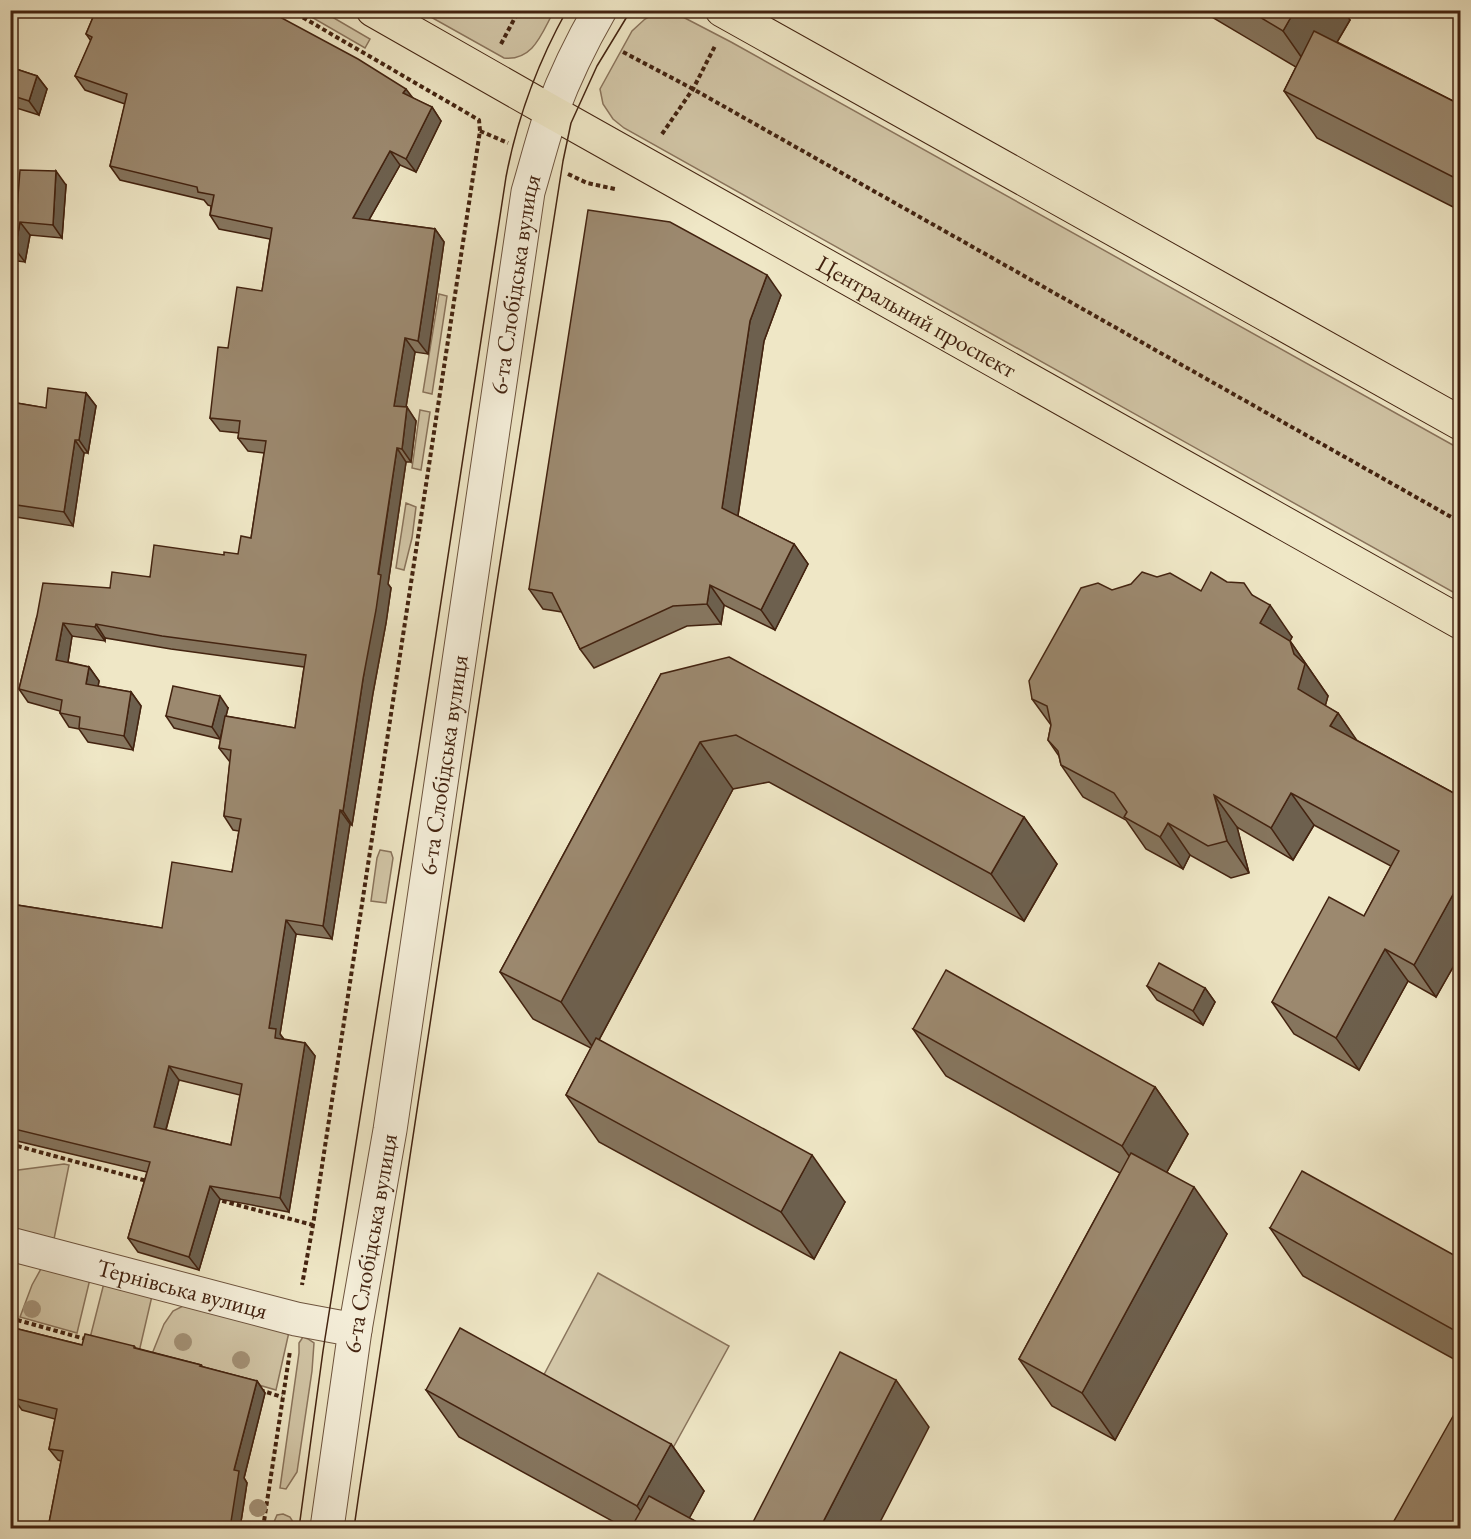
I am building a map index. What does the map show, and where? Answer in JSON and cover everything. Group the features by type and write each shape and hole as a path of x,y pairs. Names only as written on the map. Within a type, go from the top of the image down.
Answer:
{"main road":[{"name":"Центральний проспект","path":"373,10 1461,622"},
{"path":"722,10 1461,423"}],"street":[{"name":"6-та Слобідська вулиця","path":"327,1528 355,1330 390,1130 528,192 552,112 571,65 600,10"},
{"name":"Тернівська вулиця","path":"10,1244 111,1272 296,1318 355,1330"}],"path":[{"path":"263,1528 282,1397 313,1225 480,131 479,120 290,10"},
{"path":"623,52 693,89 1461,522"},
{"path":"10,1144 147,1181"},
{"path":"213,1198 313,1225"},
{"path":"10,1318 96,1342"},
{"path":"250,1387 282,1397"}],"shaded area":[{"path":"301,11 322,11 370,39 365,48"},
{"path":"420,11 554,11 541,36 530,50 514,58 504,58"},
{"path":"668,11 731,42 1460,449 1460,596 624,128 613,119 603,104 600,89 632,31 654,14"},
{"path":"439,294 447,296 432,394 423,392"},
{"path":"420,410 430,412 421,470 412,468"},
{"path":"406,503 416,507 412,538 404,570 396,568"},
{"path":"380,850 391,852 393,858 386,903 371,901"},
{"path":"69,1165 54,1239 11,1228 11,1171"},
{"path":"42,1267 90,1279 77,1333 20,1317 32,1285"},
{"path":"598,1273 729,1346 668,1457 539,1384"},
{"path":"104,1283 152,1296 139,1352 90,1338"},
{"path":"185,1305 289,1332 276,1390 152,1354 164,1324 173,1311"},
{"path":"303,1337 314,1343 312,1371 297,1472 286,1489 280,1488 299,1343"},
{"path":"283,1514 290,1517 293,1522 292,1528 273,1528 277,1515"}],"building":[{"path":"96,10 267,10 358,59 406,89 403,93 432,107 406,159 390,151 353,218 435,229 418,341 405,338 394,406 407,407 402,449 397,448 378,574 381,575 376,610 343,811 340,810 323,926 286,920 269,1028 276,1029 275,1038 305,1043 280,1198 210,1186 189,1257 128,1238 150,1162 10,1128 10,904 162,928 172,862 232,872 241,819 224,816 231,750 219,748 225,716 295,728 306,655 162,636 96,624 95,627 63,623 56,660 89,667 86,684 131,692 124,736 79,728 80,717 60,713 62,700 19,689 43,583 110,588 112,572 150,577 154,545 224,555 224,552 238,554 241,536 251,538 266,441 238,438 240,421 210,418 218,347 228,348 237,287 262,291 272,228 210,215 214,195 198,192 197,187 110,166 127,94 75,76 92,37 86,34","holes":["169,1066 242,1084 231,1145 154,1127"]},
{"path":"1248,10 1295,10 1283,31"},
{"path":"1314,31 1461,105 1461,181 1284,91"},
{"path":"10,67 37,76 29,101 10,95"},
{"path":"20,170 56,171 53,225 20,222 15,249 10,248 10,220 16,221"},
{"path":"588,210 670,222 767,275 750,321 722,508 794,544 761,610 710,585 707,604 673,606 580,649 552,593 529,589"},
{"path":"48,388 86,393 79,440 75,440 64,512 10,504 10,402 46,408"},
{"path":"1142,572 1157,577 1170,573 1201,591 1211,572 1227,582 1244,583 1252,595 1270,605 1260,623 1290,641 1294,654 1305,664 1298,689 1338,713 1330,726 1461,797 1461,880 1414,965 1385,949 1336,1038 1272,1002 1329,897 1364,916 1399,851 1291,793 1271,828 1214,795 1227,841 1208,846 1168,823 1160,837 1124,817 1127,812 1114,793 1061,765 1058,751 1048,740 1051,725 1047,706 1032,699 1029,681 1081,588 1098,583 1112,590 1131,584"},
{"path":"729,657 1024,817 991,874 736,735 700,742 561,1002 500,972 661,674"},
{"path":"173,686 220,696 212,727 166,716"},
{"path":"1159,963 1205,988 1193,1011 1147,986"},
{"path":"946,970 1155,1087 1122,1146 913,1029"},
{"path":"596,1038 812,1155 781,1212 566,1095"},
{"path":"1131,1153 1194,1187 1082,1393 1019,1359"},
{"path":"1302,1171 1461,1259 1461,1334 1270,1228"},
{"path":"10,1327 82,1345 85,1334 257,1381 234,1470 239,1471 230,1528 48,1528 63,1451 49,1449 57,1409 13,1398 16,1388 10,1387"},
{"path":"460,1328 671,1444 637,1506 426,1390"},
{"path":"840,1352 896,1380 820,1528 750,1528"},
{"path":"1461,1402 1461,1528 1390,1528"},
{"path":"649,1496 708,1528 631,1528"}],"tram line":[{"path":"299,1528 323,1351 506,177 516,134 530,91 567,10"},
{"path":"354,1528 563,161 571,123 597,66 631,10"}]}
